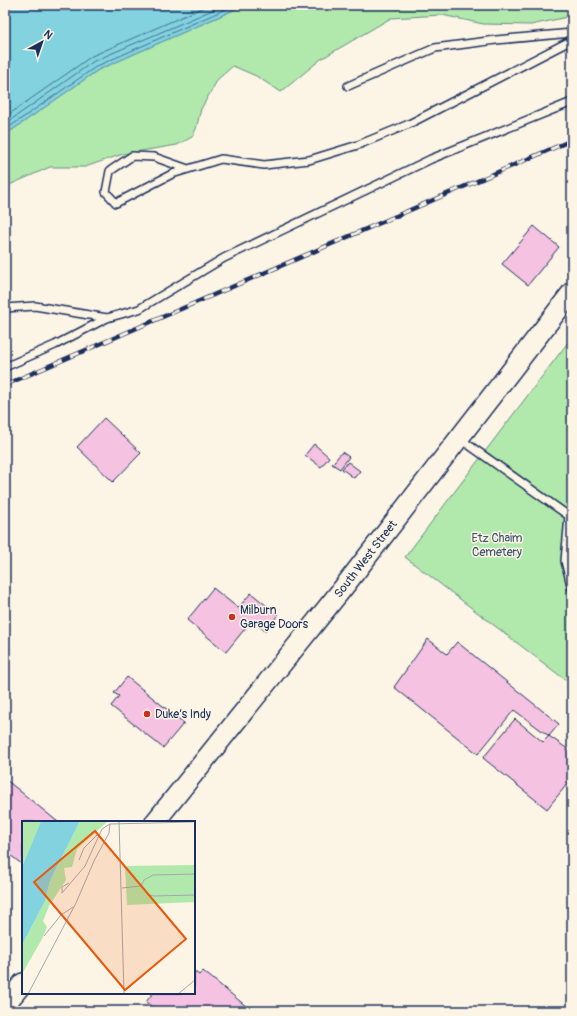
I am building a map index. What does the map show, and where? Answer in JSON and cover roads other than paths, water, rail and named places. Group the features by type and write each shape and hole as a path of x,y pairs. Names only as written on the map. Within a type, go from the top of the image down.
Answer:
{"main road":[{"name":"South West Street","path":"156,821 343,588 572,292"},
{"path":"5,1005 22,985"}],"lane":[{"path":"348,86 435,48 496,40 572,33"},
{"path":"188,169 154,157 132,156 110,171 106,192 116,203 172,174 222,159 264,165 309,160 358,145 409,124 572,40"},
{"path":"5,367 55,345 107,318 139,309 224,258 431,159 572,102"},
{"path":"5,308 34,306 107,318"},
{"path":"459,438 571,515 565,561 572,590"}],"water":[{"path":"5,5 245,5 98,70 5,135"}],"railway":[{"path":"5,385 572,140"}],"place":[{"name":"Milburn Garage Doors","path":"232,617"},
{"name":"Duke’s Indy","path":"147,714"}],"park label":[{"name":"Etz Chaim Cemetery","path":"497,545"}]}
